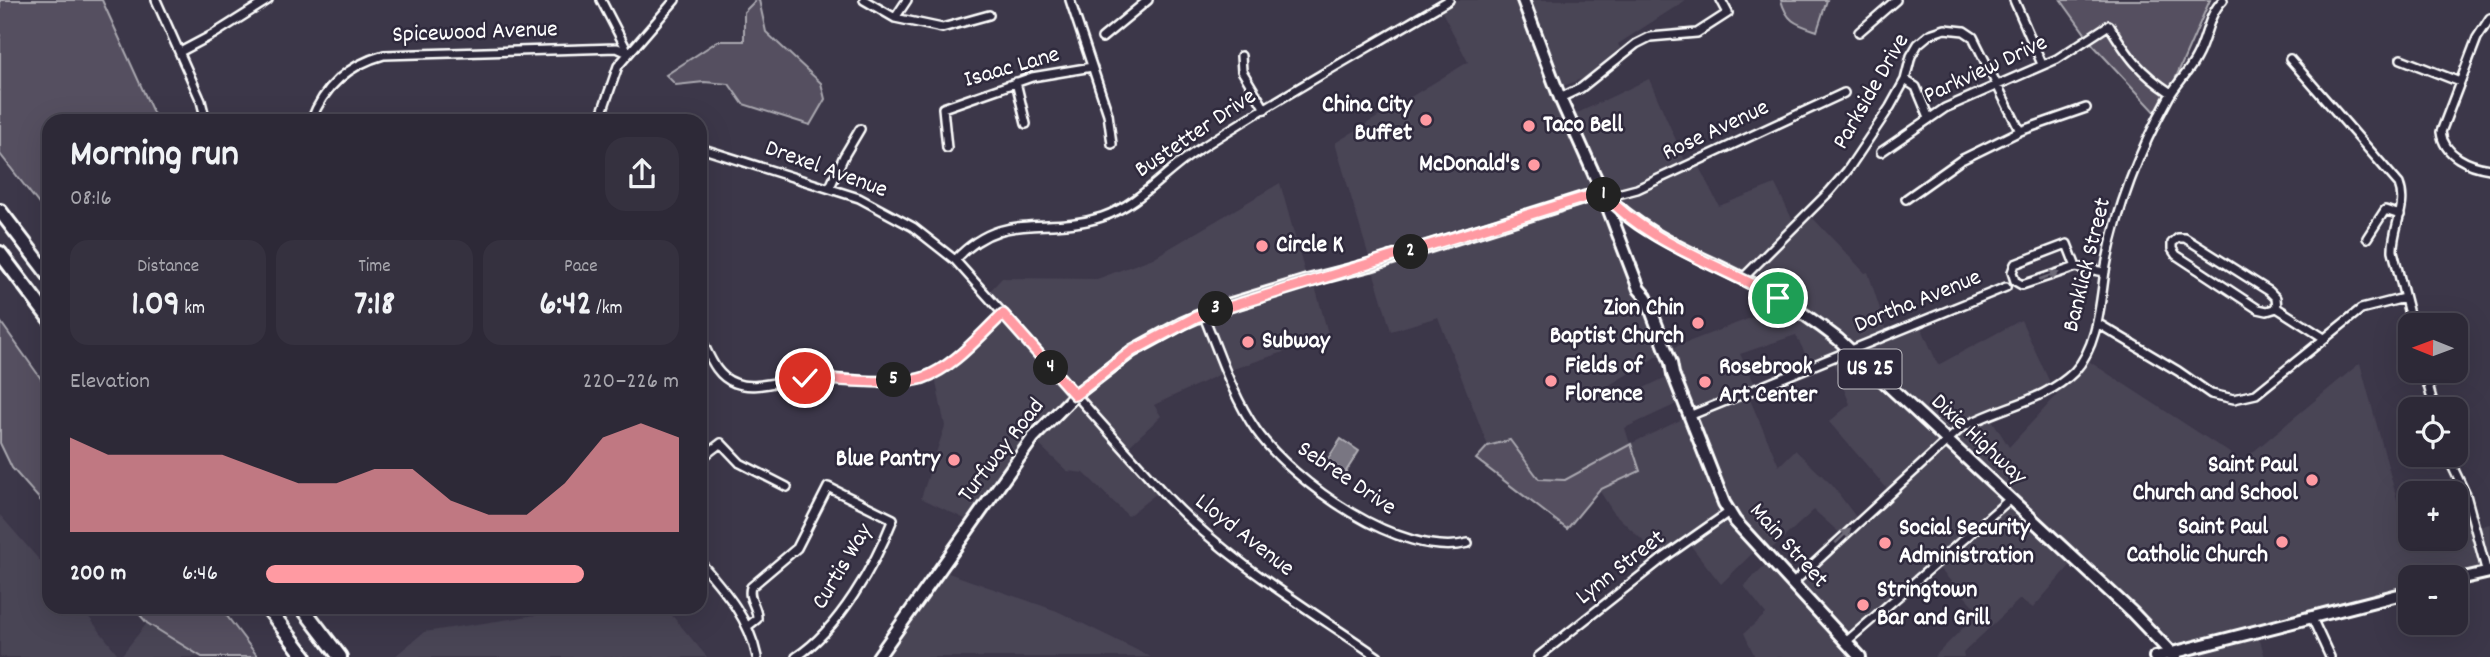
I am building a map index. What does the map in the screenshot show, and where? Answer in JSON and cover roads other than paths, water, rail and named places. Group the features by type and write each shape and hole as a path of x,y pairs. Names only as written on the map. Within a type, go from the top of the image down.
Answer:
{"highway":[{"path":"0,211 42,266"},
{"path":"0,253 42,309"},
{"path":"272,614 305,657"},
{"path":"307,614 340,657"}],"main road":[{"name":"Dixie Highway","path":"1523,0 1560,98 1602,192 1613,204 1650,232 1799,310 1850,350 2132,612 2173,655"},
{"name":"Main Street","path":"1602,192 1666,367 1673,374 1729,512 1860,657"},
{"name":"Turfway Road","path":"878,657 1020,456 1048,422 1075,395 1132,351 1158,335 1203,314 1602,192"},
{"path":"2468,577 2488,572"},
{"path":"2155,657 2173,655 2398,595"}],"street":[{"path":"156,0 204,114"},
{"path":"180,52 268,0"},
{"path":"601,0 628,52"},
{"path":"602,114 613,76 628,52 675,0"},
{"path":"864,0 895,18 942,28 989,15"},
{"path":"895,18 907,0"},
{"path":"1070,0 1108,114 1112,144"},
{"path":"1102,38 1148,0"},
{"name":"Bustetter Drive","path":"955,260 972,243 997,230 1076,222 1116,211 1130,204 1197,150 1449,0"},
{"path":"1560,98 1581,88 1636,44 1650,37 1698,33 1728,13 1721,0"},
{"path":"1859,32 1896,0"},
{"path":"2014,0 2042,64"},
{"name":"Banklick Street","path":"1793,583 1947,440 1974,421 2036,396 2065,379 2084,358 2097,323 2112,237 2128,187 2171,93 2199,53 2207,26 2223,0"},
{"path":"2490,18 2477,38 2441,132 2442,139 2454,155 2477,167 2490,169"},
{"name":"Parkview Drive","path":"1881,152 1945,108 2057,59 2109,24 2125,53 2154,82 2171,93"},
{"name":"Parkside Drive","path":"1742,279 1847,171 1890,107 1905,80 1911,56 1918,44 1930,34 1951,29 1964,31 1973,37 2020,131"},
{"name":"Spicewood Avenue","path":"314,114 322,96 336,80 362,62 384,55 617,48 628,52"},
{"path":"1241,56 1242,71 1265,109"},
{"path":"2290,59 2399,184 2402,192 2400,215 2392,239 2408,313"},
{"path":"2402,59 2460,82"},
{"name":"Isaac Lane","path":"947,148 943,108 1016,82 1092,67"},
{"path":"1905,80 1916,87 1929,118"},
{"path":"1016,82 1026,124"},
{"name":"Rose Avenue","path":"1602,192 1618,194 1637,189 1844,93"},
{"path":"1906,200 1961,160 2020,131 2086,108"},
{"path":"830,187 860,129"},
{"name":"Drexel Avenue","path":"707,150 830,187 898,217 955,260 1075,395"},
{"path":"2367,238 2385,210 2400,215"},
{"path":"2277,308 2276,298 2259,284 2185,238 2178,238 2172,243 2176,255 2258,309 2267,311 2277,308 2323,338"},
{"path":"2076,267 2067,244 2015,264 2012,272 2015,281 2022,285 2076,267 2105,272"},
{"name":"Dortha Avenue","path":"1689,416 2006,287"},
{"path":"2097,323 2178,370 2211,394 2234,399 2256,394 2361,309 2404,298"},
{"path":"707,350 719,373 726,379 743,385 805,378 914,380 945,366 1003,314"},
{"name":"Sebree Drive","path":"1203,314 1250,421 1271,449 1297,473 1349,511 1385,531 1444,546 1468,543"},
{"name":"Lloyd Avenue","path":"1075,395 1201,532 1378,657"},
{"path":"707,454 721,443 740,463 787,487"},
{"path":"2453,467 2466,495 2488,572"},
{"name":"Curtis Way","path":"748,626 757,619 750,597 751,587 797,548 828,487 893,519 880,551 833,623 796,657"},
{"path":"1847,641 2010,499"},
{"name":"Lynn Street","path":"1538,657 1670,553 1729,512"},
{"path":"707,570 731,599 748,626 757,657"},
{"path":"2311,616 2330,657"}],"place":[{"name":"China City Buffet","path":"1426,120"},
{"name":"Taco Bell","path":"1529,126"},
{"name":"McDonald's","path":"1534,165"},
{"name":"Circle K","path":"1262,246"},
{"name":"Zion Chin Baptist Church","path":"1698,323"},
{"name":"Subway","path":"1248,342"},
{"name":"Fields of Florence","path":"1551,381"},
{"name":"Rosebrook Art Center","path":"1705,382"},
{"name":"Blue Pantry","path":"954,460"},
{"name":"Saint Paul Church and School","path":"2312,480"},
{"name":"Saint Paul Catholic Church","path":"2282,542"},
{"name":"Social Security Administration","path":"1885,543"},
{"name":"Stringtown Bar and Grill","path":"1863,605"}]}
